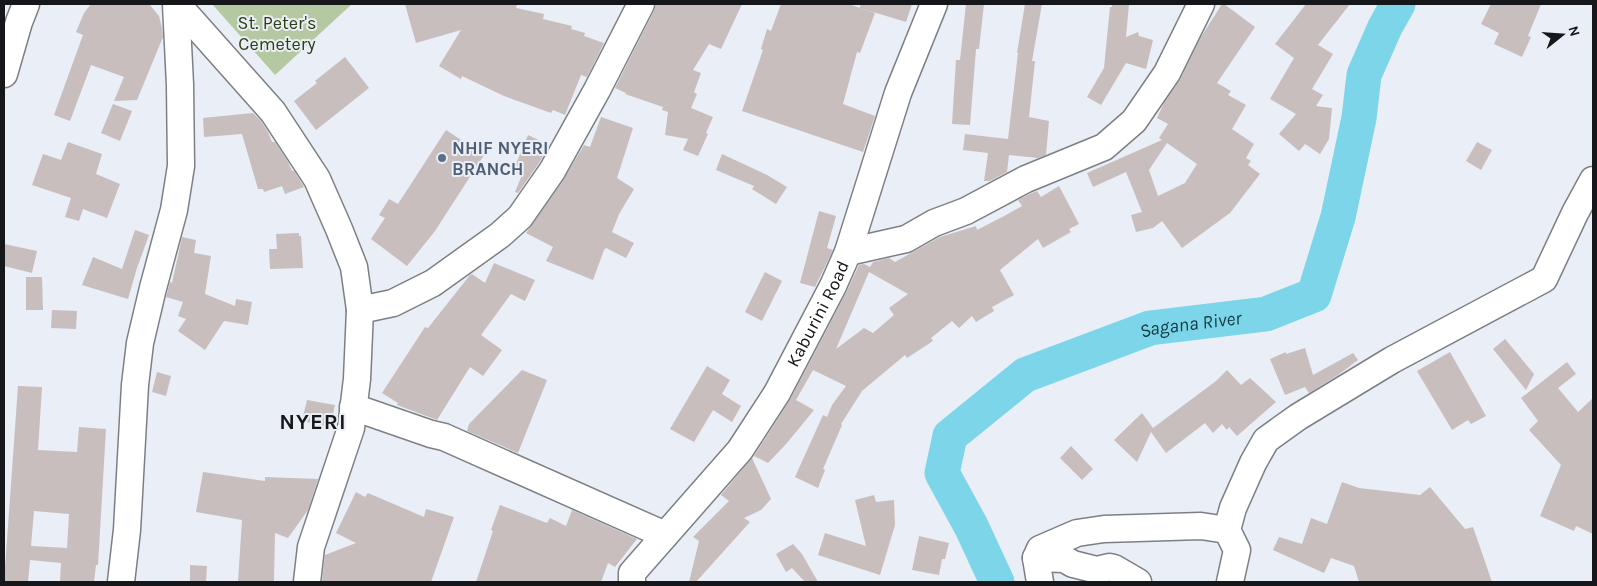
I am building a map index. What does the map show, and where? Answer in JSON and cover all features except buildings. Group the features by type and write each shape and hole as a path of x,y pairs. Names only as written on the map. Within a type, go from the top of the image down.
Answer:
{"street":[{"path":"4,74 26,4"},
{"path":"176,4 273,112 317,179 340,229 354,268 360,310 357,379 351,428 311,546 307,582"},
{"path":"121,582 127,530 135,385 140,343 152,288 174,210 180,166 180,85 176,4"},
{"path":"360,310 392,303 433,283 500,235 520,217 552,171 597,90 641,4"},
{"name":"Kaburini Road","path":"632,582 632,573 740,450 777,393 833,286 848,252 898,93 934,4"},
{"path":"848,252 906,239 934,223 966,211 1026,179 1104,147 1134,121 1166,73 1201,4"},
{"path":"1230,582 1236,550 1227,530 1233,508 1253,463 1266,440 1298,417 1392,360 1544,278 1593,180"},
{"path":"353,407 444,437 665,535"},
{"path":"1138,582 1114,568 1097,570 1073,564 1064,559 1038,570 1040,549 1077,532 1184,526 1201,526 1227,530"}],"green space":[{"name":"St. Peter's Cemetery","path":"212,4 352,4 275,75"}],"waterway":[{"name":"Sagana River","path":"997,582 971,526 942,473 950,436 1025,375 1150,328 1266,314 1314,295 1338,217 1359,118 1364,75 1385,27 1398,4"}],"place":[{"name":"NHIF NYERI BRANCH","path":"442,158"}],"district":[{"name":"NYERI","path":"313,421"}]}
